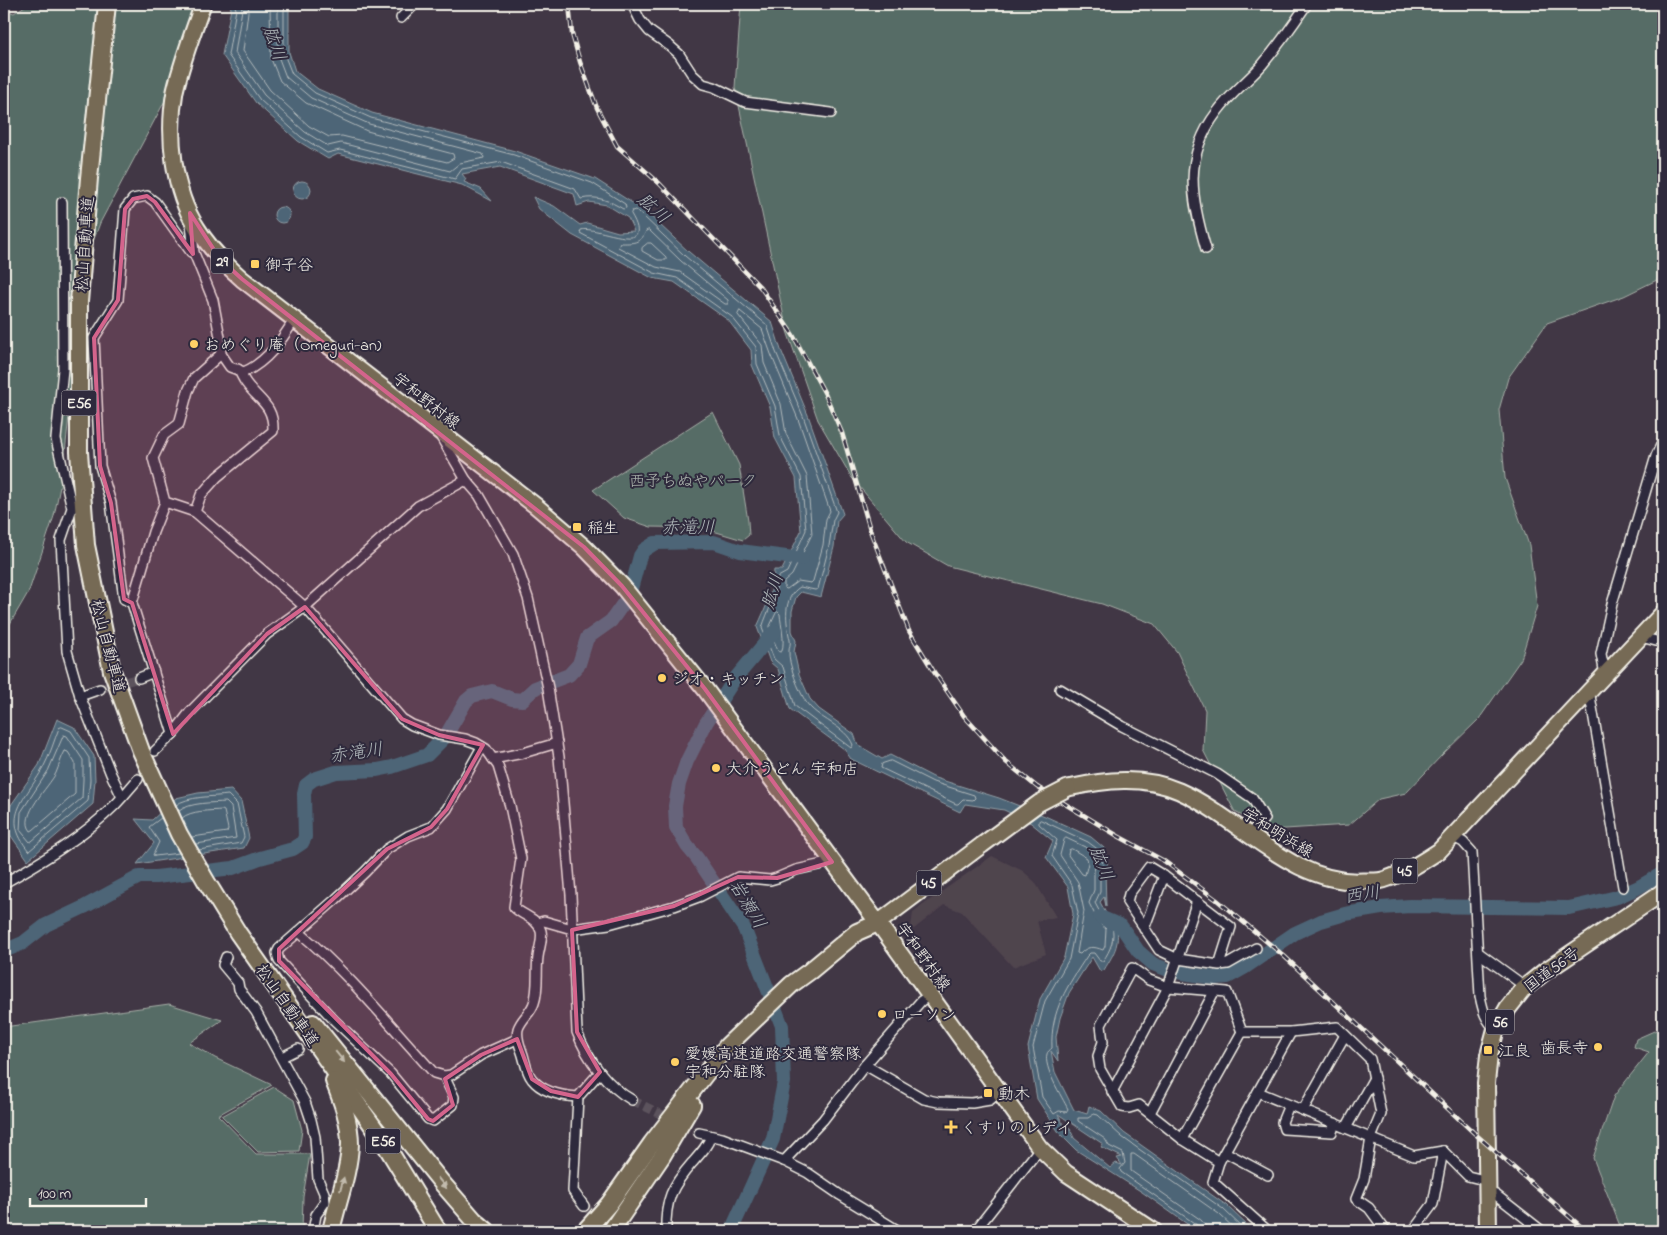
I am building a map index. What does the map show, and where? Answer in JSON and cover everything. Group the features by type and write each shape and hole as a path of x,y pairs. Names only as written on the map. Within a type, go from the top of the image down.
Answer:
{"highway":[{"name":"松山自動車道","path":"107,4 89,178 80,302 80,452 86,545 112,671 141,751 179,834 206,881 232,924 382,1139 438,1231"},
{"name":"国道56号","path":"1486,1228 1488,1187 1486,1083 1489,1055 1496,1029 1508,1008 1523,988 1663,892"},
{"path":"574,1231 588,1219 652,1143 717,1059 794,987 863,938 878,923"},
{"path":"232,924 442,1183 474,1220 487,1231"},
{"path":"611,1231 662,1156 716,1068 738,1039"},
{"path":"322,1054 347,1117 350,1144 347,1168 330,1231"},
{"path":"598,1231 692,1105"},
{"path":"585,1231 609,1204 652,1143"}],"main road":[{"name":"宇和野村線","path":"203,4 175,92 173,152 180,192 196,227 220,259 242,280 536,506 584,546 622,586 705,689 878,923 1040,1148 1066,1173 1154,1231"},
{"name":"宇和明浜線","path":"878,923 1039,803 1068,788 1099,781 1127,780 1156,784 1178,791 1197,801 1298,866 1324,877 1353,882 1384,880 1414,867 1439,851 1663,613"}],"street":[{"path":"401,18 415,4"},
{"path":"632,4 640,20 649,31 679,54 692,74 702,84 714,87 745,102 831,113"},
{"path":"1206,249 1193,194 1192,172 1196,153 1205,131 1218,111 1261,66 1307,4"},
{"path":"132,603 124,599 111,503 100,466 94,338 118,300 125,209 133,199 147,196 156,202 191,252 194,253"},
{"path":"62,202 63,369 56,439 72,508 61,540 67,652 80,696 122,797"},
{"path":"190,213 194,253 213,300 220,337 221,354 230,367 244,372 258,364 283,339 294,320"},
{"path":"173,734 132,603 153,532 166,502 154,458 164,435 179,424 188,391 194,378 221,354"},
{"path":"195,512 201,495 217,477 273,431 273,419 266,404 246,384 238,370"},
{"path":"438,430 466,480 480,495 513,554 528,598 546,678 557,743 571,895 577,1032 581,1043 600,1072 613,1087 632,1100"},
{"path":"1605,674 1601,654 1612,604 1656,456 1663,440"},
{"path":"155,752 173,734 190,712 267,634 306,607 418,506 466,480"},
{"path":"166,502 195,512 306,607 402,719 412,725 450,737 465,739 482,747 498,766 504,783 521,859 514,907 537,923 541,930 542,939 538,956 535,1001 531,1012 518,1029 517,1039 532,1079 539,1086 552,1092 578,1097"},
{"path":"1641,637 1656,642 1663,640"},
{"path":"139,678 154,672"},
{"path":"80,696 100,689"},
{"path":"1060,689 1122,726 1217,774 1252,798 1265,819 1248,835"},
{"path":"1590,690 1623,887"},
{"path":"492,759 557,743"},
{"path":"444,1076 454,1097 453,1105 434,1121 428,1119 391,1074 334,1020 279,961 277,953 279,948 365,872 387,849 408,836 431,827 447,809 482,747"},
{"path":"4,883 42,862 87,830 138,779"},
{"path":"1452,837 1463,842 1472,852 1480,996 1485,1016 1496,1029"},
{"path":"537,923 544,921 572,929 609,924 674,906 701,896 738,877 777,878 796,870 832,862"},
{"path":"1219,965 1230,927 1164,876 1149,867 1129,894 1127,902 1159,950 1177,963 1219,965 1228,964 1256,948"},
{"path":"1144,929 1164,876"},
{"path":"1112,1092 1168,987 1197,901"},
{"path":"299,932 354,983 434,1073 444,1076 451,1075 481,1055 517,1039"},
{"path":"1479,953 1518,982 1523,988"},
{"path":"226,957 222,965 238,983 239,989 256,1012 305,1102 316,1137 318,1179 324,1193 325,1202 316,1216 313,1231"},
{"path":"1182,1139 1242,1032 1227,992 1168,987 1148,980 1132,968 1101,1026 1103,1042 1098,1056 1100,1069 1122,1107 1129,1108 1139,1104 1182,1139 1219,1162"},
{"path":"1150,1113 1214,992"},
{"path":"781,1160 823,1120 865,1065 921,1001 930,995"},
{"path":"324,1028 334,1020"},
{"path":"1242,1032 1291,1032 1337,1027 1370,1058 1380,1114 1371,1138 1364,1179 1356,1199 1369,1208 1386,1231"},
{"path":"1268,1231 1213,1182 1219,1162 1291,1032"},
{"path":"1303,1110 1345,1035"},
{"path":"282,1057 298,1049"},
{"path":"865,1065 924,1100 972,1104 990,1100 999,1092"},
{"path":"584,1206 573,1191 578,1097 600,1072"},
{"path":"1346,1128 1374,1078"},
{"path":"1258,1092 1414,1156 1443,1152"},
{"path":"1289,1105 1282,1122 1284,1129 1332,1132 1335,1123"},
{"path":"699,1133 745,1146 808,1173 899,1231"},
{"path":"666,1231 669,1197 676,1184 707,1145 711,1136"},
{"path":"975,1231 1040,1148"},
{"path":"1225,1152 1268,1175"},
{"path":"1443,1152 1468,1176 1488,1187 1542,1231"},
{"path":"1412,1231 1433,1204 1443,1152"}],"highlighted area":[{"path":"147,196 155,202 193,254 190,213 220,259 242,279 584,547 622,586 705,689 832,862 777,878 738,877 674,906 572,930 577,1032 600,1072 578,1097 551,1091 532,1079 517,1039 481,1055 445,1079 453,1105 433,1121 428,1119 391,1074 279,961 279,949 387,849 431,827 447,809 483,745 439,735 402,719 305,607 267,634 173,734 132,603 124,599 111,503 100,466 94,338 118,300 125,209 133,199"}],"shaded area":[{"path":"992,856 1023,871 1035,882 1056,917 1037,921 1046,954 1013,967 962,912 944,905 914,929 911,927 913,912"}],"green space":[{"path":"28,4 205,4 178,76 100,223 85,263 63,472 54,516 29,591 4,634 4,10 14,13"},
{"path":"741,4 1663,4 1663,277 1624,296 1547,323 1508,378 1499,410 1505,478 1529,545 1537,606 1521,659 1479,719 1406,793 1379,799 1349,825 1269,830 1235,812 1203,750 1205,710 1177,652 1154,624 1102,604 948,566 906,542 852,478 818,420 787,331 735,87"},
{"name":"西予ちぬやパーク","path":"713,412 739,465 749,535 743,540 703,528 651,527 624,518 593,490"},
{"path":"169,1004 222,1020 189,1043 215,1058 272,1085 218,1115 256,1154 310,1154 303,1197 302,1231 4,1231 4,1027"},
{"path":"1663,1027 1663,1231 1622,1231 1593,1158 1614,1096 1649,1052 1634,1047 1636,1039"},
{"path":"274,1087 294,1100 302,1130 299,1151 258,1152 222,1116"}],"water":[{"name":"肱川","path":"229,4 289,4 289,52 295,71 318,89 372,113 515,151 595,179 645,211 689,252 772,322 781,350 808,415 843,514 837,521 834,547 821,597 801,592 796,597 792,611 792,631 796,641 794,652 799,674 810,699 819,709 854,734 858,745 882,759 890,755 935,778 999,798 1045,816 1091,837 1104,848 1108,867 1113,875 1105,869 1106,906 1104,897 1100,902 1108,917 1116,921 1116,947 1104,970 1100,971 1092,957 1069,993 1060,1018 1056,1037 1058,1061 1051,1051 1055,1072 1074,1110 1087,1114 1089,1106 1101,1111 1124,1133 1226,1205 1253,1231 1197,1231 1142,1192 1076,1150 1060,1134 1037,1099 1028,1047 1040,999 1064,957 1073,914 1068,887 1046,857 1053,841 1031,823 1004,810 965,804 960,812 851,759 844,749 790,709 778,669 770,662 757,627 771,593 774,570 782,570 801,531 796,478 775,438 770,407 752,365 751,350 728,320 674,282 652,278 572,235 539,209 533,197 554,206 580,225 587,223 618,232 634,231 628,218 607,205 589,202 577,206 574,194 500,167 462,174 466,179 464,182 481,189 492,201 462,185 338,154 328,159 298,141 256,103 222,55 231,8","holes":["1058,1114 1103,1144 1101,1147 1122,1157 1117,1158 1122,1165 1116,1163 1110,1168 1074,1138 1070,1129 1063,1124"]},
{"path":"302,181 308,184 311,190 308,196 302,199 296,196 293,190 296,184"},
{"path":"279,207 285,207 290,212 288,221 279,223 274,218 274,212"},
{"path":"57,719 74,727 94,756 93,804 28,860 9,833 9,808 39,765"},
{"path":"231,790 241,801 249,838 244,848 137,864 154,843 135,819 152,820 176,798 198,793"}],"waterway":[{"name":"赤滝川","path":"631,589 640,556 644,550 655,543 714,542 740,551 802,559"},
{"name":"赤滝川","path":"4,951 23,943 46,925 139,877 156,877 233,868 293,849 302,843 305,837 304,794 306,785 314,779 336,772 377,770 392,767 427,755 445,737 466,701 472,696 492,691 512,699 522,700 535,688 569,675 579,664 587,638 611,621 625,601"},
{"name":"岩瀬川","path":"731,1231 773,1139 784,1082 782,1026 744,928 676,827 675,806 679,784 687,761 706,723 734,680 775,631"},
{"name":"西川","path":"1100,917 1121,926 1138,951 1153,964 1171,971 1214,978 1228,977 1295,933 1321,921 1345,914 1381,908 1410,906 1569,908 1617,897 1663,873"}],"tunnel":[{"path":"100,689 139,678"},
{"path":"138,779 155,751"},
{"path":"632,1100 699,1133"},
{"path":"584,1206 615,1230"}],"railway":[{"path":"569,4 572,34 580,62 597,108 617,146 659,183 761,288 793,335 825,394 842,433 871,533 909,631 964,716 1006,762 1037,787 1118,836 1164,861 1217,900 1284,956 1473,1132 1586,1231"}],"place":[{"name":"御子谷","path":"255,264"},
{"name":"おめぐり庵（Omeguri-an)","path":"194,344"},
{"name":"稲生","path":"577,527"},
{"name":"ジオ・キッチン","path":"662,678"},
{"name":"大介うどん 宇和店","path":"716,768"},
{"name":"ローソン","path":"882,1014"},
{"name":"歯長寺","path":"1598,1047"},
{"name":"江良","path":"1488,1050"},
{"name":"愛媛高速道路交通警察隊 宇和分駐隊","path":"675,1062"},
{"name":"動木","path":"988,1093"},
{"name":"くすりのレデイ","path":"951,1127"}]}
